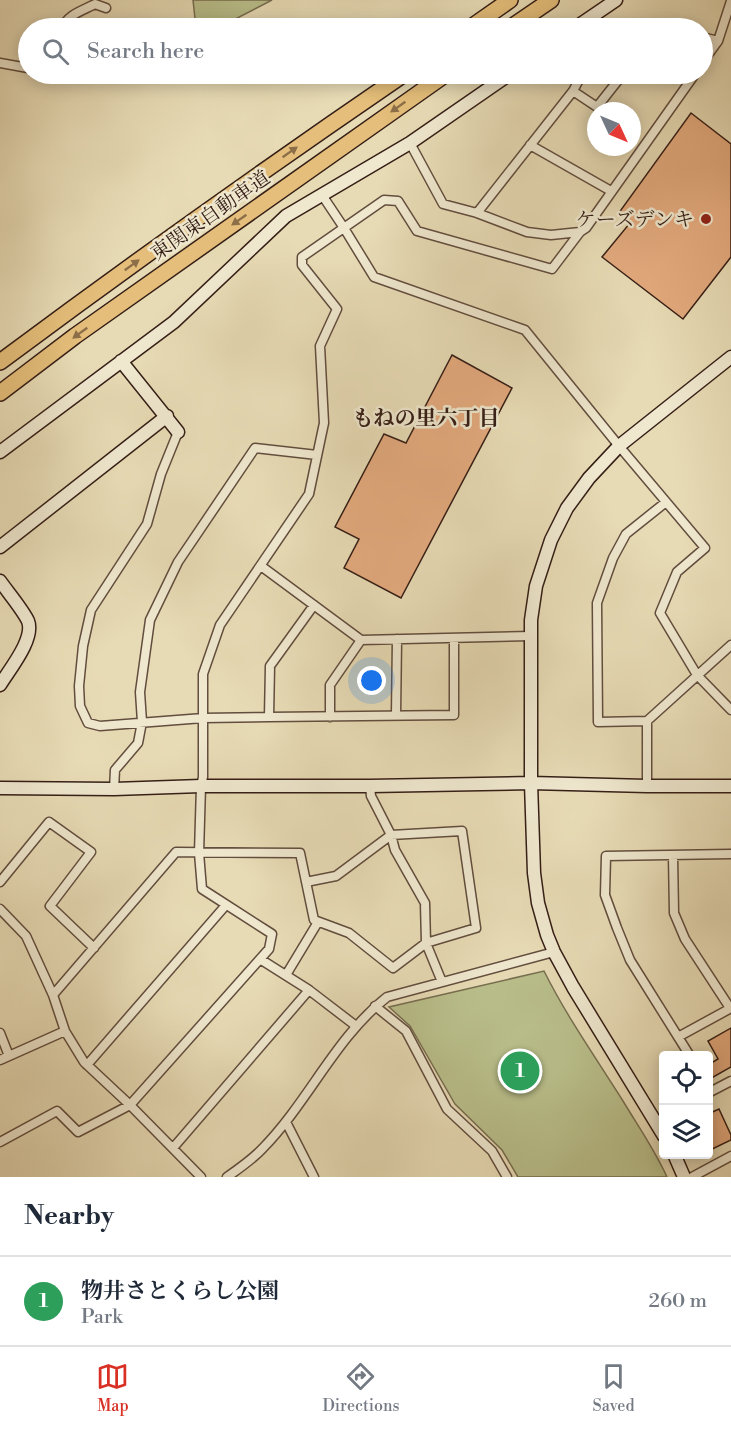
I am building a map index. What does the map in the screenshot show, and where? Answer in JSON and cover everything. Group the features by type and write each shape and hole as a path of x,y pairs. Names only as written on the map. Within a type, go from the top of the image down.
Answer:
{"highway":[{"path":"484,18 510,0"},
{"path":"524,18 550,0"},
{"name":"東関東自動車道","path":"0,362 156,247 390,84"},
{"name":"東関東自動車道","path":"0,393 75,336 432,84"}],"street":[{"path":"590,18 616,0"},
{"path":"713,48 718,41 731,1"},
{"path":"70,18 95,4 106,8"},
{"path":"713,40 718,41"},
{"path":"0,63 18,66"},
{"path":"0,452 174,322 286,216 410,143 496,84"},
{"path":"477,213 577,84"},
{"path":"573,91 597,108 615,84"},
{"path":"0,1142 57,1111 78,1132 130,1105 269,949 272,934 202,889 200,853 203,674 220,625 309,494 324,423 320,346 337,309 302,265 302,257 384,200 398,201 417,231 552,269 580,232 586,228 688,84"},
{"path":"410,143 443,204 477,213 527,231 551,235 580,232"},
{"path":"530,145 611,191"},
{"path":"322,195 374,277 525,330 705,548 677,572 660,613 696,675 731,710"},
{"path":"659,1118 573,987 554,952 538,903 534,873 531,783 531,620 536,586 551,540 567,508 589,478 619,446 731,357"},
{"path":"121,361 178,432 161,474 147,524 91,610 83,646 79,686 80,706 88,723 117,726 203,718 454,715 454,638"},
{"path":"0,547 166,416"},
{"path":"114,789 115,770 138,744 142,722 140,692 150,620 178,562 255,448 317,454"},
{"path":"666,502 626,534 613,558 597,603 598,722 647,721 731,645"},
{"path":"261,566 361,640 531,636"},
{"path":"0,581 27,620 29,628 28,638 22,650 0,685"},
{"path":"269,717 270,666 314,605"},
{"path":"396,716 397,639"},
{"path":"330,717 330,685 361,640"},
{"path":"647,721 647,786"},
{"path":"0,788 114,789 531,783 731,786"},
{"path":"370,786 371,796 392,835 395,850 425,903 426,943 442,982"},
{"path":"0,882 49,822 91,852 50,906 94,948"},
{"path":"53,995 176,852 300,854 314,920 349,933 393,968 426,943 476,928 462,831 392,835 336,876 306,882"},
{"path":"687,1051 630,960 616,928 605,891 606,856 731,854"},
{"path":"673,855 674,913 685,939 731,1008 678,1036"},
{"path":"87,1065 226,905"},
{"path":"0,909 26,936 53,995 65,1031 87,1065 201,1177"},
{"path":"286,975 318,922"},
{"path":"227,1177 245,1165 263,1148 286,1122 356,1026 387,997 554,952"},
{"path":"260,959 309,990 356,1026"},
{"path":"173,1148 309,990"},
{"path":"375,1006 406,1031 447,1109 492,1151 507,1177"},
{"path":"0,1060 65,1031"},
{"path":"0,1033 9,1056"},
{"path":"713,1089 731,1081"},
{"path":"286,1122 314,1177"},
{"path":"692,1177 731,1156"},
{"path":"676,1159 684,1177"}],"green space":[{"path":"193,0 272,0 237,18 195,18"},
{"path":"544,971 572,1021 652,1148 667,1177 518,1177 502,1150 455,1104 410,1026 389,1007"}],"building":[{"path":"691,113 731,144 731,257 683,319 602,257 630,223 618,214"},
{"path":"452,355 512,388 401,598 344,568 359,539 335,527 384,434 406,443"},
{"path":"731,1028 731,1067 713,1077 713,1062 718,1059 708,1041"},
{"path":"719,1109 731,1135 731,1140 713,1149 713,1112"}],"place":[{"name":"ケーズデンキ","path":"706,219"},
{"name":"物井さとくらし公園","path":"520,1071"}],"district":[{"name":"もねの里六丁目","path":"426,418"}]}
